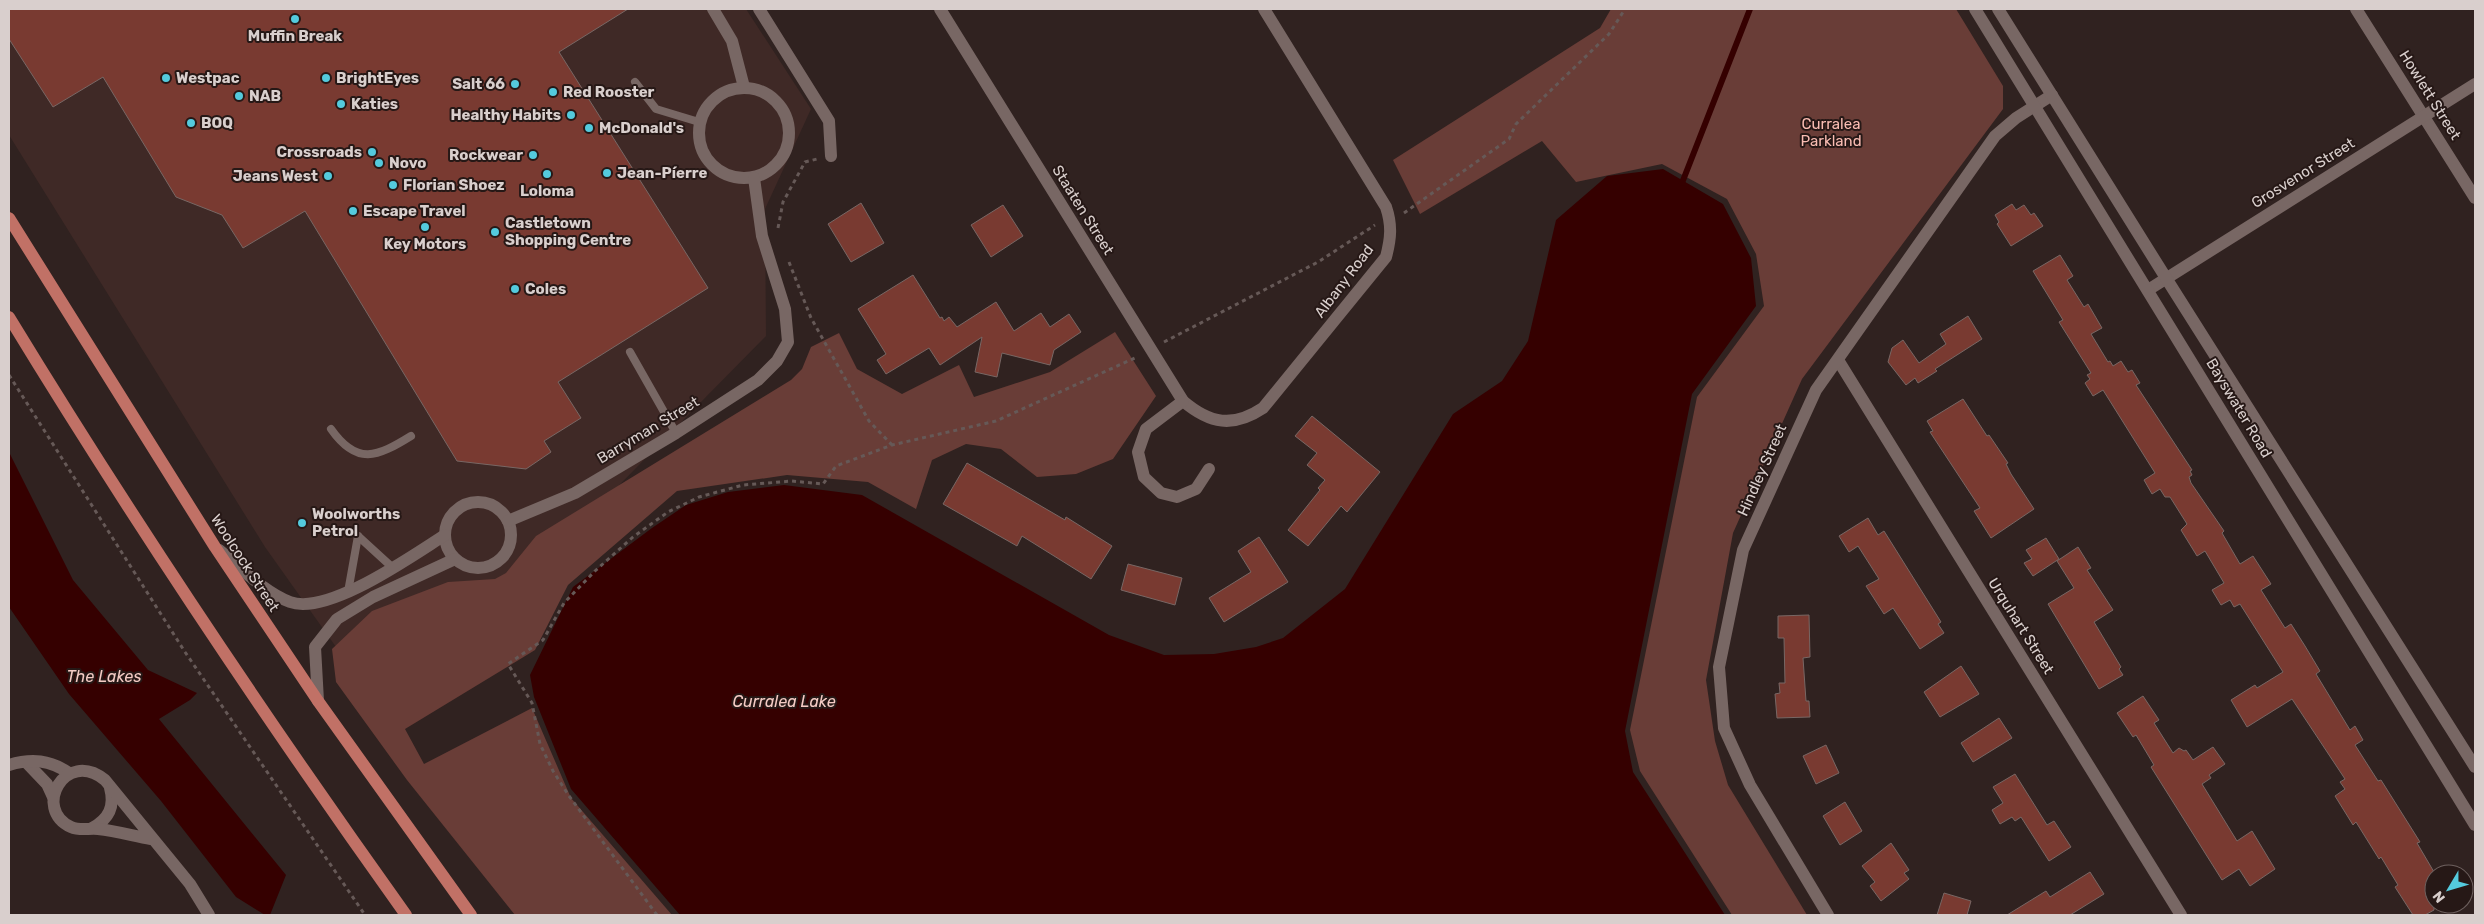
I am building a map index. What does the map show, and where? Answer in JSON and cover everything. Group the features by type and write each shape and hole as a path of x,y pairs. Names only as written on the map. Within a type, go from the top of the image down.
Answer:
{"main road":[{"name":"Woolcock Street","path":"9,218 215,547 318,701 471,915"},
{"path":"9,317 159,558 290,754 406,915"}],"street":[{"path":"714,9 732,41 744,87"},
{"path":"759,9 829,121 831,156"},
{"name":"Staaten Street","path":"940,9 1183,401 1209,419"},
{"name":"Albany Road","path":"1209,419 1229,421 1248,418 1264,408 1386,257 1391,241 1390,219 1374,185 1264,9"},
{"name":"Bayswater Road","path":"1975,9 2475,825"},
{"name":"Bayswater Road","path":"1998,9 2475,767"},
{"name":"Howlett Street","path":"2356,9 2475,198"},
{"name":"Grosvenor Street","path":"2148,290 2475,84"},
{"path":"744,87 760,90 782,107 789,125 789,141 781,160 770,170 754,178 726,175 713,166 702,149 698,134 699,122 706,108 718,95 733,88 744,87"},
{"name":"Hindley Street","path":"1828,915 1750,785 1724,728 1719,668 1743,550 1816,390 1996,136 2016,118 2052,95"},
{"name":"Barryman Street","path":"508,521 574,493 676,433 758,380 776,361 788,342 785,309 762,236 754,178"},
{"name":"Urquhart Street","path":"1838,360 2175,913"},
{"path":"1183,401 1146,429 1138,452 1144,477 1161,493 1177,497 1196,489 1209,469"},
{"path":"474,503 494,507 508,521 511,532 510,544 505,554 497,562 487,567 476,568 465,565 455,559 450,552 445,535 447,526 456,510 474,503"},
{"path":"215,547 273,593 291,603 321,602 348,592 393,568 445,535"},
{"path":"318,701 315,647 338,619 373,597 455,559"},
{"path":"9,765 42,761 56,764 69,773"},
{"path":"28,763 47,784 58,816 64,823 78,829 92,828 151,839"},
{"path":"53,797 61,779 69,773 78,770 97,774 190,884 209,915"},
{"path":"92,828 108,816 112,807 110,788"}],"lane":[{"path":"636,82 656,109 699,122"},
{"path":"630,352 676,433"},
{"path":"331,429 350,451 371,455 390,449 411,436"},
{"path":"348,592 358,536 393,568"}],"path":[{"path":"657,915 574,804 553,771 540,744 532,703 508,664 543,640 564,603 595,570 633,537 668,512 699,497 743,485 792,481 823,484 836,466 892,445 973,427 1033,405 1151,350 1318,262 1379,223 1400,215 1509,139 1516,124 1609,34 1625,9"},
{"path":"778,231 783,202 805,162 831,156"},
{"path":"787,256 812,318 859,404 869,421 892,445"},
{"path":"9,375 185,652 365,915"}],"shaded area":[{"path":"9,9 746,9 811,109 765,209 766,336 509,597 363,685 265,547 9,135"}],"green space":[{"name":"Curralea Parkland","path":"1611,9 1956,9 2003,86 2003,109 1802,379 1733,533 1706,680 1715,741 1728,785 1807,915 1732,915 1640,771 1630,730 1697,397 1764,306 1756,254 1727,199 1662,164 1576,182 1542,141 1420,214 1393,160 1600,28"},
{"path":"1115,332 1156,396 1113,459 1076,474 1037,477 1001,449 966,444 932,460 916,509 868,482 787,475 677,491 568,585 535,650 405,729 424,764 532,708 571,798 672,915 515,915 407,780 336,682 332,649 372,611 448,582 495,579 506,573 536,536 791,380 802,369 811,347 839,333 857,369 902,394 959,365 974,397 1050,372"}],"water":[{"name":"Curralea Lake","path":"1663,169 1723,204 1751,258 1756,306 1692,394 1625,731 1633,772 1725,915 680,915 571,789 534,697 530,675 573,587 686,505 728,492 784,485 862,495 1109,635 1164,655 1214,654 1256,647 1283,638 1345,589 1453,414 1502,381 1528,341 1556,220 1607,176"},
{"name":"The Lakes","path":"9,452 73,580 148,670 197,693 190,700 159,719 286,875 270,915 265,915 236,897 161,801 69,694 9,607"}],"building":[{"name":"Castletown Shopping Centre","path":"9,9 628,9 559,52 708,288 558,382 581,418 544,441 551,452 526,469 457,461 305,211 243,248 222,215 176,197 103,77 53,107 9,39"},
{"path":"861,203 884,243 851,262 828,224"},
{"path":"2012,204 2016,210 2024,205 2031,215 2034,213 2043,226 2011,246 1997,224 1999,222 1995,215"},
{"path":"1003,205 1023,236 991,257 971,225"},
{"path":"2060,255 2073,276 2067,280 2084,307 2088,304 2102,328 2091,334 2108,362 2110,361 2113,366 2121,361 2128,372 2132,370 2140,383 2136,385 2192,470 2190,471 2192,475 2189,477 2191,483 2224,531 2222,533 2240,564 2253,556 2271,584 2261,590 2285,628 2291,624 2320,671 2316,674 2350,730 2355,726 2363,740 2355,745 2378,781 2381,780 2420,842 2417,843 2429,864 2424,864 2424,914 2427,914 2413,915 2395,887 2398,885 2381,857 2379,859 2356,822 2353,825 2335,796 2345,789 2340,782 2345,779 2292,699 2247,727 2231,700 2255,685 2257,688 2283,672 2240,604 2234,607 2230,600 2221,605 2212,590 2224,583 2205,551 2197,556 2181,530 2187,524 2170,497 2165,497 2160,489 2152,494 2144,480 2155,473 2103,390 2093,396 2085,383 2090,379 2087,375 2091,373 2059,322 2063,320 2033,271"},
{"path":"913,275 940,318 942,317 944,321 949,317 957,327 996,302 1014,331 1041,313 1050,327 1069,314 1081,332 1054,350 1050,365 1002,353 997,377 975,372 982,337 940,365 929,348 886,374 877,360 886,354 858,309"},
{"path":"1968,316 1982,339 1935,369 1937,371 1918,383 1915,378 1906,385 1888,362 1892,348 1903,340 1919,363 1946,344 1940,334"},
{"path":"1963,399 1987,436 1989,435 2008,463 2006,464 2011,474 2034,509 1991,538 1974,511 1980,508 1930,432 1933,431 1927,421"},
{"path":"1312,416 1380,472 1347,512 1341,506 1308,546 1288,530 1320,490 1318,488 1325,480 1307,465 1317,453 1295,436"},
{"path":"967,463 1065,520 1066,517 1112,546 1091,579 1022,536 1017,546 943,504"},
{"path":"1868,518 1878,535 1884,531 1941,622 1938,624 1944,633 1920,649 1893,608 1884,614 1866,586 1879,579 1858,546 1849,552 1839,536"},
{"path":"1259,537 1288,582 1224,622 1209,598 1251,572 1238,551"},
{"path":"2046,538 2059,559 2033,576 2024,563 2032,559 2026,550"},
{"path":"2078,547 2091,568 2087,570 2113,610 2094,622 2121,667 2119,669 2123,675 2099,689 2048,604 2074,588 2057,561"},
{"path":"1128,564 1182,578 1175,605 1121,590"},
{"path":"1809,615 1810,657 1803,658 1806,701 1809,701 1810,717 1777,718 1775,694 1780,693 1779,683 1785,683 1784,638 1778,638 1778,616"},
{"path":"1961,666 1979,694 1940,717 1924,692"},
{"path":"2143,696 2159,720 2154,723 2173,753 2179,748 2184,751 2186,750 2193,760 2213,747 2225,764 2209,775 2211,778 2202,784 2237,841 2252,831 2275,869 2250,886 2239,869 2222,880 2151,767 2154,765 2136,735 2133,737 2117,713"},
{"path":"1999,718 2012,738 1973,762 1961,743"},
{"path":"1826,745 1839,773 1816,784 1803,756"},
{"path":"2015,774 2047,825 2054,821 2071,847 2049,861 2021,817 2015,821 2012,817 2000,824 1992,810 2003,803 1993,787"},
{"path":"1845,802 1862,831 1840,845 1823,816"},
{"path":"1891,843 1909,870 1904,873 1909,879 1881,901 1870,886 1875,882 1862,866"},
{"path":"2090,872 2104,894 2070,915 2007,915 2046,891 2050,897"},
{"path":"1944,893 1971,901 1967,915 1937,915"}],"waterway":[{"path":"1682,183 1750,9"}],"place":[{"name":"Muffin Break","path":"295,19"},
{"name":"Westpac","path":"166,78"},
{"name":"BrightEyes","path":"326,78"},
{"name":"Salt 66","path":"515,84"},
{"name":"Red Rooster","path":"553,92"},
{"name":"NAB","path":"239,96"},
{"name":"Katies","path":"341,104"},
{"name":"Healthy Habits","path":"571,115"},
{"name":"BOQ","path":"191,123"},
{"name":"McDonald's","path":"589,128"},
{"name":"Crossroads","path":"372,152"},
{"name":"Rockwear","path":"533,155"},
{"name":"Novo","path":"379,163"},
{"name":"Jean-Píerre","path":"607,173"},
{"name":"Loloma","path":"547,174"},
{"name":"Jeans West","path":"328,176"},
{"name":"Florian Shoez","path":"393,185"},
{"name":"Escape Travel","path":"353,211"},
{"name":"Key Motors","path":"425,227"},
{"name":"Castletown Shopping Centre","path":"495,232"},
{"name":"Coles","path":"515,289"},
{"name":"Woolworths Petrol","path":"302,523"}]}
